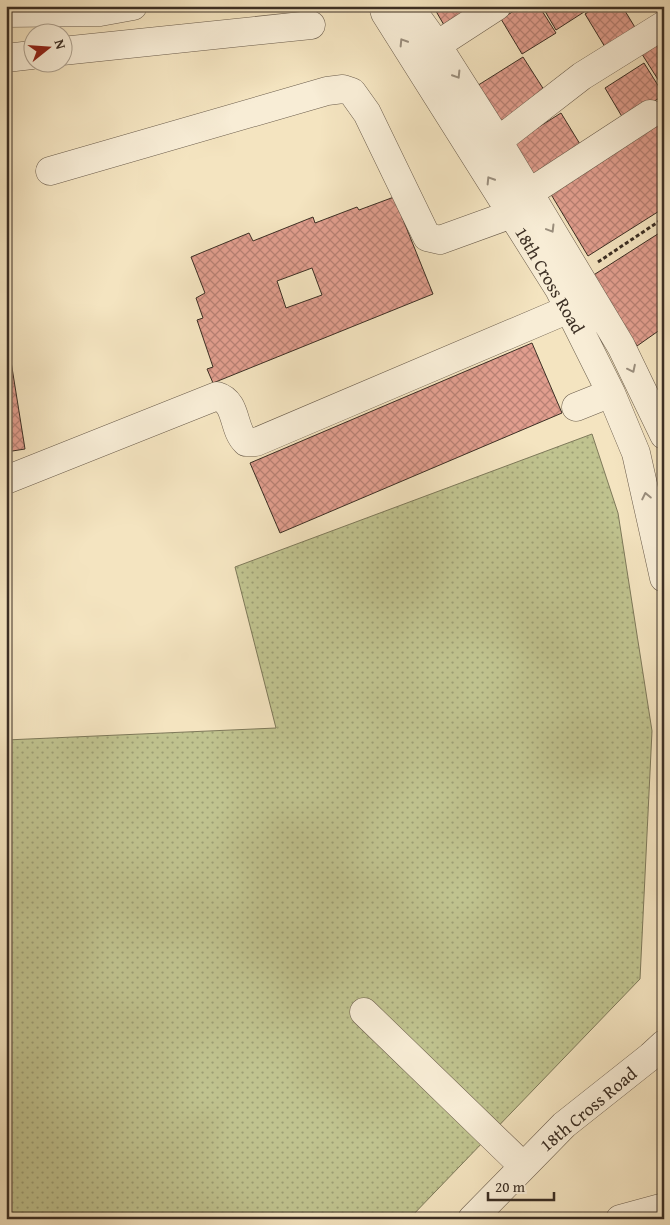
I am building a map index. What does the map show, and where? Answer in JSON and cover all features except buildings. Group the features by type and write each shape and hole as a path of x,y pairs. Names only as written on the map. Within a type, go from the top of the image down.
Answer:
{"street":[{"path":"6,13 133,6"},
{"name":"18th Cross Road","path":"383,6 384,13 559,289 611,393 636,453 664,578"},
{"name":"18th Cross Road","path":"409,6 437,45 498,141 579,275 621,346 664,435"},
{"path":"437,45 497,6"},
{"path":"72,50 312,24"},
{"path":"498,141 582,76 664,25"},
{"path":"6,58 22,56"},
{"path":"50,171 327,91 343,89 352,92 367,113 427,237 440,240 512,214"},
{"path":"529,193 650,114"},
{"path":"6,480 217,396 225,398 231,407 240,437 246,442 256,442 569,309"},
{"path":"576,407 611,393"},
{"path":"364,1012 523,1166"},
{"name":"18th Cross Road","path":"472,1219 564,1125 664,1044"},
{"path":"620,1219 664,1207"}],"path":[{"path":"579,275 664,218"}],"green space":[{"path":"592,434 618,513 652,731 640,979 409,1219 6,1219 6,740 276,728 235,567"}]}
